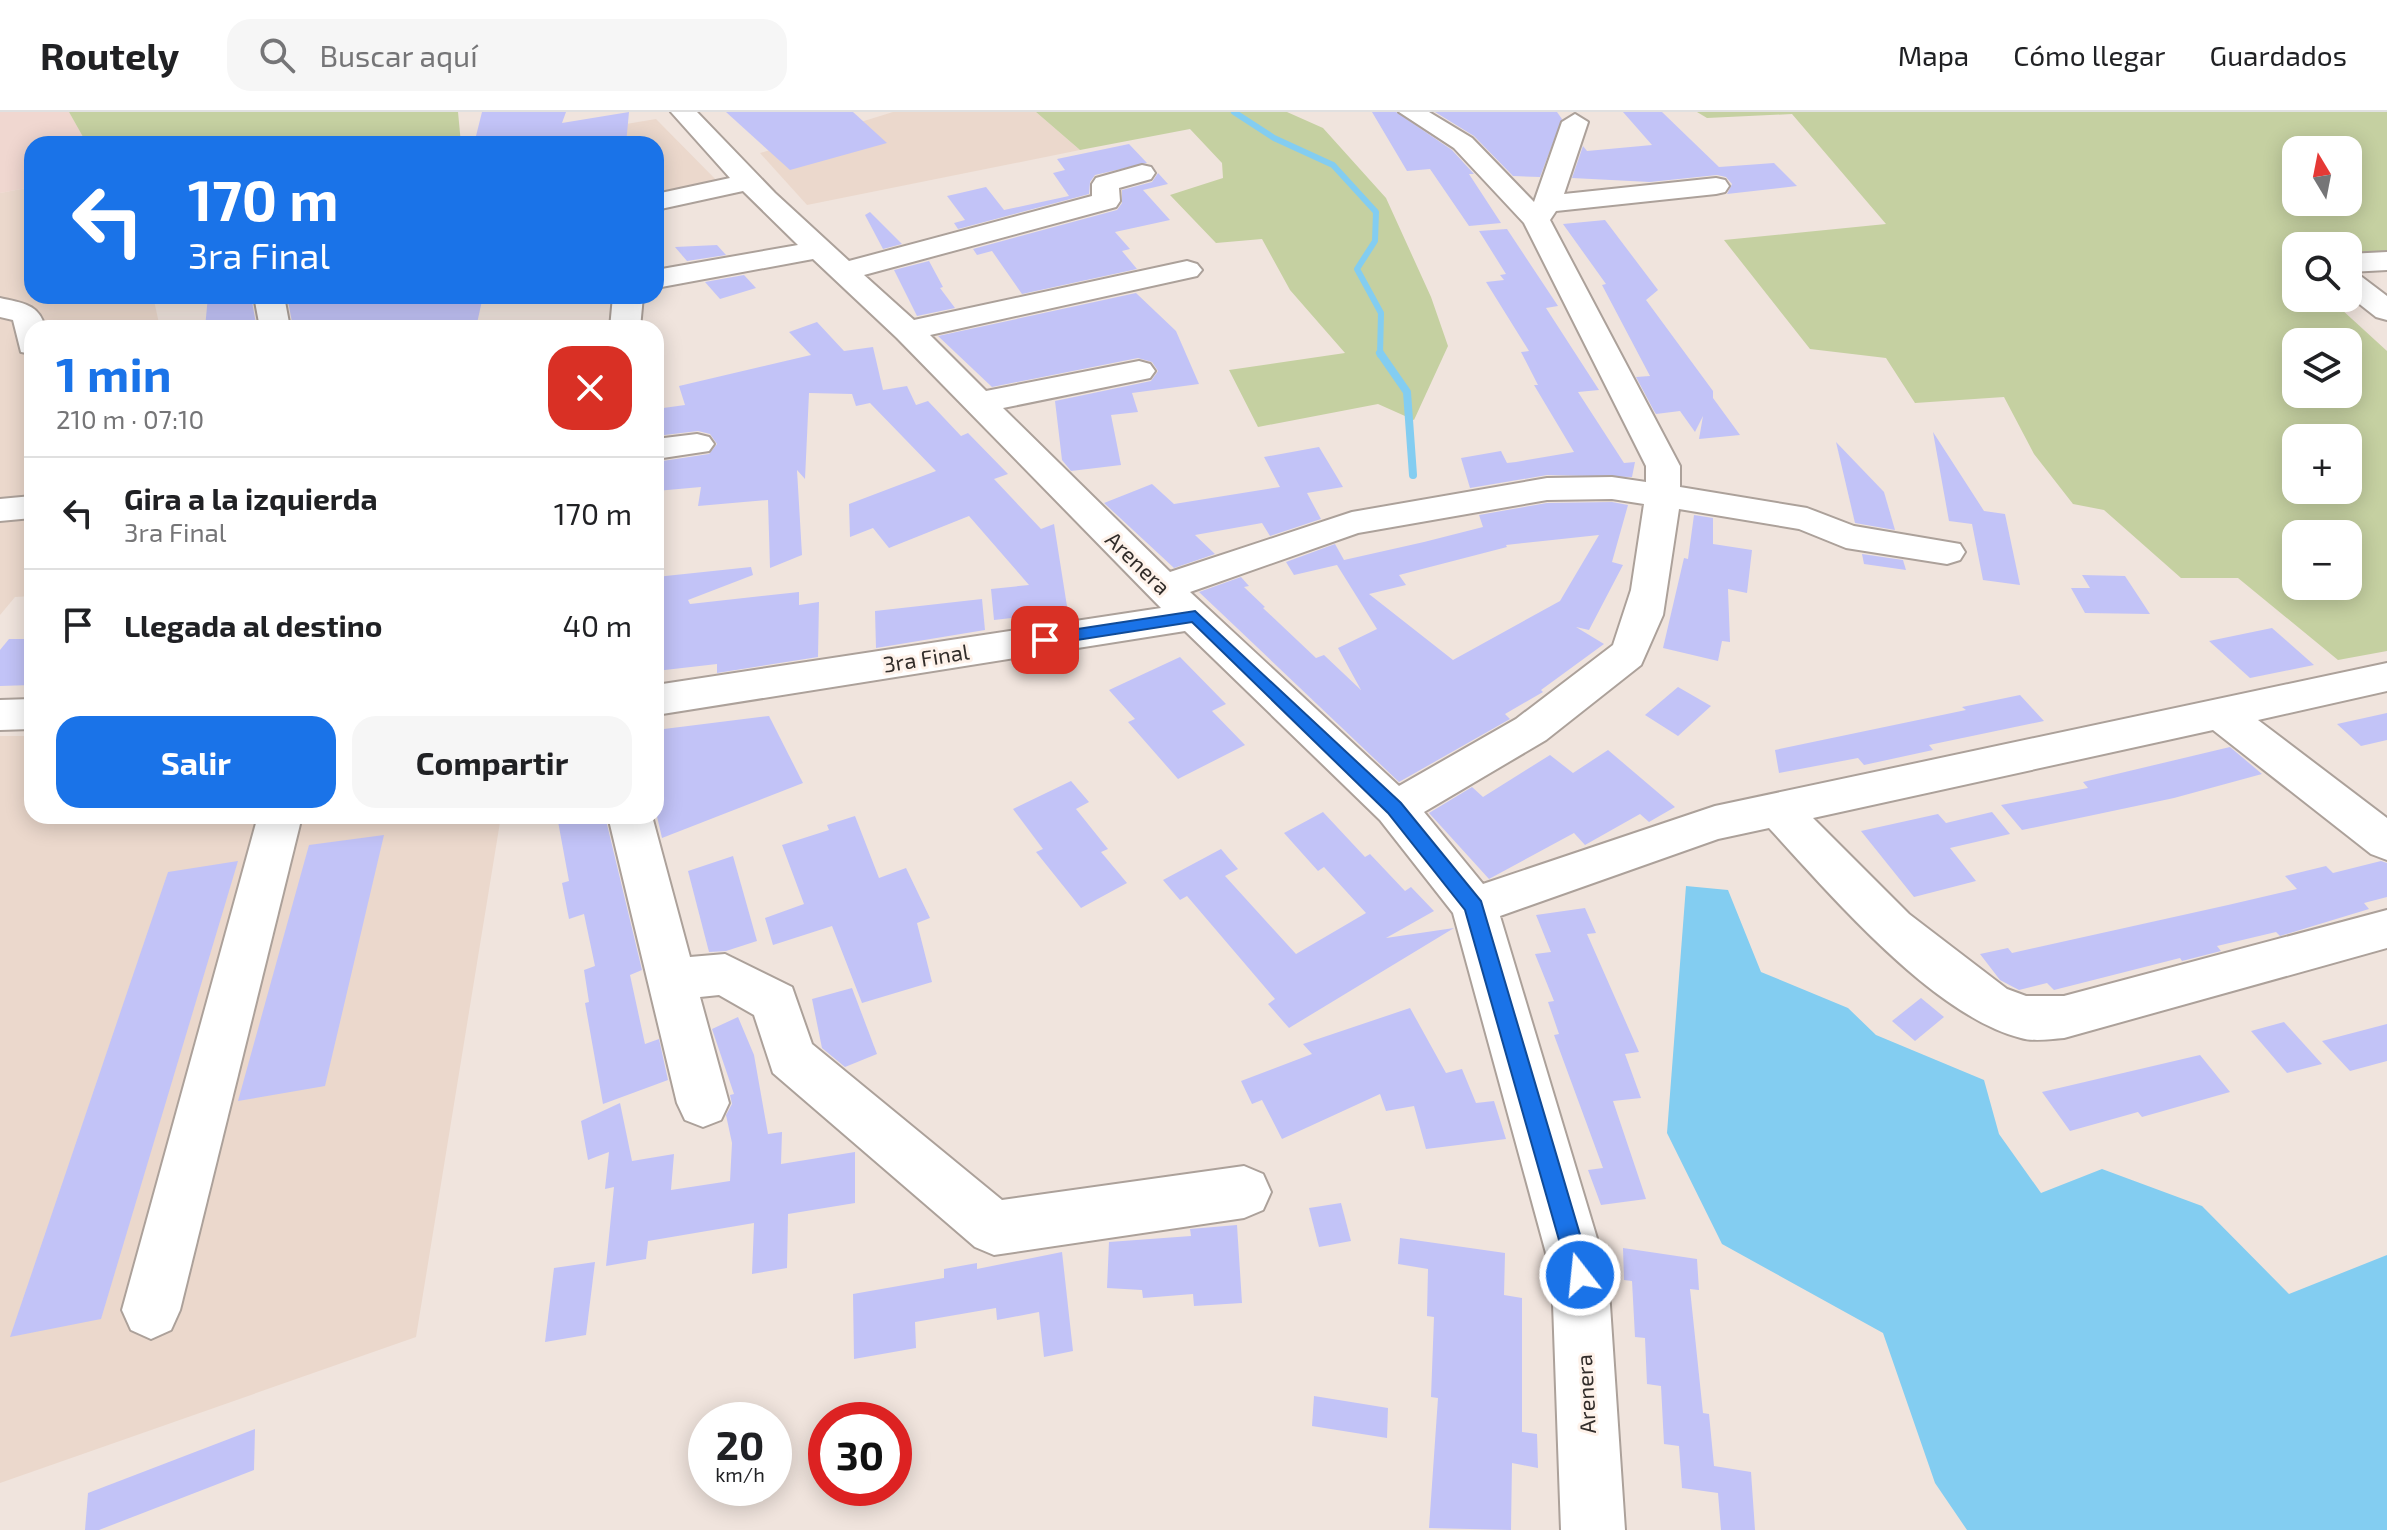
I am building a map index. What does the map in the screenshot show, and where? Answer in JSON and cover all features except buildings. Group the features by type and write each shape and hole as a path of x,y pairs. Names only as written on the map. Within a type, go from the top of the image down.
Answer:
{"street":[{"name":"Arenera","path":"683,112 749,182 908,331 976,403 1163,588 1395,808 1474,906 1580,1275 1593,1530"},
{"path":"1395,808 1483,759 1587,689 1629,652 1647,596 1665,496 1663,466 1542,212 1463,143 1411,112"},
{"path":"1542,212 1575,122"},
{"path":"664,278 833,260 1106,201 1105,184 1142,173"},
{"path":"664,200 749,182"},
{"path":"1542,212 1716,186"},
{"path":"2362,262 2387,261"},
{"path":"908,331 1187,270"},
{"path":"2362,291 2387,311"},
{"path":"0,307 27,315 28,320"},
{"path":"976,403 1139,371"},
{"path":"664,448 697,444"},
{"path":"1163,588 1352,523 1547,489 1612,488 1665,496 1807,519 1846,536 1947,552"},
{"path":"0,510 24,508"},
{"name":"3ra Final","path":"664,699 1195,616"},
{"path":"1474,906 1715,823 2387,677"},
{"path":"2220,713 2387,842"},
{"path":"0,715 24,714"},
{"path":"1777,809 1892,928 1990,1004 2024,1018 2064,1017 2387,929"},
{"path":"151,1310 278,824"},
{"path":"632,824 703,1103"},
{"path":"672,979 725,974 775,1002 791,1057 994,1228 1244,1192"}],"shaded area":[{"path":"0,112 69,112 82,136 24,136 24,188 0,193"},
{"path":"893,112 1036,112 1080,150 807,205 760,153"},
{"path":"656,119 722,186 664,198 664,136 555,136"},
{"path":"24,188 24,304 155,304 158,320 24,320 24,596 15,597 0,615 0,193"},
{"path":"0,736 24,736 24,824 500,824 416,1337 0,1483"}],"green space":[{"path":"69,112 458,112 460,136 82,136"},
{"path":"1036,112 1287,112 1323,128 1386,198 1431,297 1448,346 1414,420 1378,404 1258,427 1229,370 1345,353 1290,290 1262,239 1216,243 1170,195 1223,178 1222,163 1190,129 1080,150"},
{"path":"1697,112 2387,112 2387,256 2362,257 2362,232 2282,232 2282,312 2344,312 2362,328 2282,328 2282,408 2362,408 2362,328 2387,351 2387,651 2338,660 2238,578 2181,578 2104,510 2073,504 2034,454 2004,397 1915,403 1886,358 1810,349 1724,240 1886,224 1792,114 1707,118"}],"water":[{"path":"1686,886 1728,890 1761,972 1848,1008 1876,1035 1984,1080 1999,1134 2041,1193 2102,1169 2202,1206 2289,1294 2387,1255 2387,1530 1967,1530 1935,1483 1883,1333 1722,1244 1667,1133"}],"waterway":[{"path":"1234,112 1274,138 1333,165 1376,212 1375,241 1357,269 1381,313 1380,353"},
{"path":"1380,353 1407,392 1413,475"}],"route":[{"path":"1045,640 1195,616 1395,808 1474,906 1580,1275"}]}
